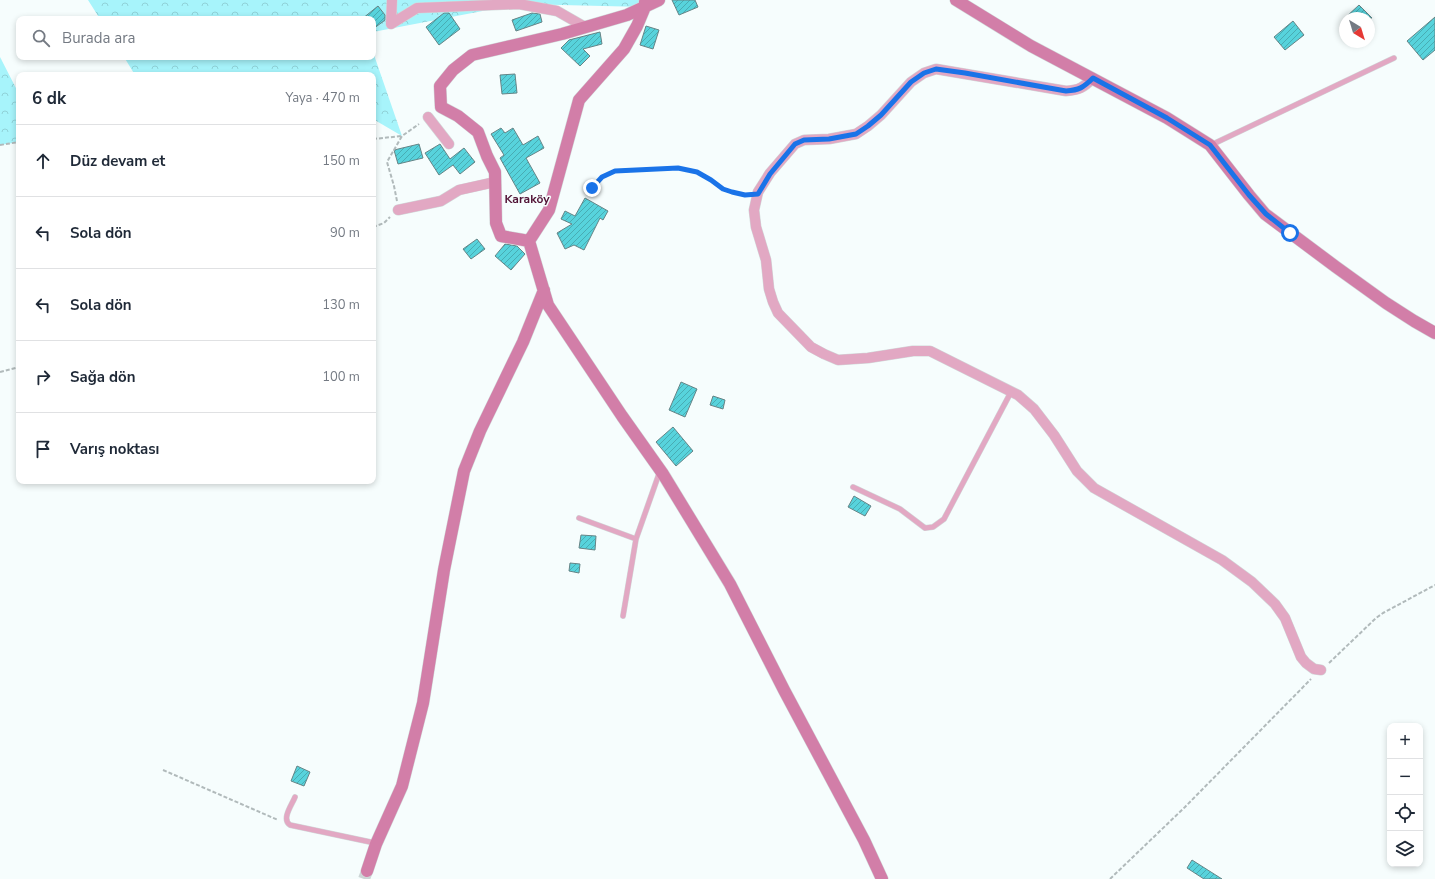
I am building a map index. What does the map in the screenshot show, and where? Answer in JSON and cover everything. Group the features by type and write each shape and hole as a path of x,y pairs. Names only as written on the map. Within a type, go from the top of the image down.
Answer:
{"street":[{"path":"392,0 391,24 417,8 519,4 557,11 585,27"},
{"path":"530,241 501,236 496,223 495,172 478,132 458,116 441,107 440,86 453,70 472,56 627,15 645,3 659,0"},
{"path":"956,0 1030,46 1167,118 1210,145 1249,195 1266,214 1380,298 1435,333"},
{"path":"645,3 637,26 624,49 579,100 549,210 530,241 548,305 562,328 692,519 730,584 784,690 864,840 882,879"},
{"path":"1093,78 1085,86 1076,90 1066,91 936,69 924,73 911,82 881,115 856,134 829,139 804,140 795,144 770,174 758,194 754,210 756,227 766,260 769,289 773,302 778,313 811,346 838,360 868,358 913,351 930,351 1018,395 1034,410 1054,436 1077,471 1094,488 1222,560 1252,582 1275,604 1285,618 1306,663 1314,669 1321,670"},
{"path":"428,117 449,144"},
{"path":"398,210 441,201 459,190 495,182"},
{"path":"367,871 376,844 402,786 423,703 444,570 464,471 480,431 523,342 544,290"}],"lane":[{"path":"1210,145 1394,58"},
{"path":"853,487 900,510 925,528 933,527 944,519 1010,392"},
{"path":"623,616 636,539 660,470"},
{"path":"579,518 636,539"},
{"path":"295,797 286,819 287,823 290,825 376,844"}],"path":[{"path":"376,226 384,223 398,210 394,186 386,162 402,136 428,117"},
{"path":"376,139 402,136"},
{"path":"0,145 16,142"},
{"path":"592,188 602,177 615,171 678,168 697,172 723,189 732,192 745,195 758,194"},
{"path":"0,372 16,368"},
{"path":"1110,879 1185,807 1321,670 1376,618 1435,585"},
{"path":"163,770 287,823"}],"green space":[{"path":"88,0 643,0 645,7 519,4 376,31 376,16 98,16"},
{"path":"0,57 16,88 16,142 0,145"},
{"path":"126,60 376,60 402,136 376,121 376,72 133,72"}],"building":[{"path":"672,0 695,0 698,7 679,15"},
{"path":"1359,5 1366,12 1351,12"},
{"path":"378,6 385,15 385,20 376,27 376,16 366,16"},
{"path":"444,13 449,13 460,29 439,45 426,27"},
{"path":"532,13 540,14 542,22 516,31 512,20"},
{"path":"1435,17 1435,50 1423,60 1407,41"},
{"path":"1293,21 1304,35 1285,50 1274,37"},
{"path":"646,26 659,30 653,49 640,45"},
{"path":"600,32 602,44 583,49 590,56 580,66 561,48 569,40"},
{"path":"515,74 517,93 502,94 500,75"},
{"path":"501,128 505,133 513,128 523,145 538,136 544,148 526,158 540,183 520,194 500,158 504,155 491,134"},
{"path":"419,144 423,158 398,164 394,150"},
{"path":"440,144 450,159 464,148 475,162 460,174 453,165 439,175 425,153"},
{"path":"585,198 608,211 603,220 600,218 584,250 574,245 565,249 557,233 572,224 561,219 565,211 575,216"},
{"path":"477,239 485,249 471,259 463,249"},
{"path":"505,244 517,246 525,254 511,270 495,256"},
{"path":"681,382 697,389 685,417 669,410"},
{"path":"713,396 725,400 723,409 710,405"},
{"path":"673,427 693,451 676,466 656,442"},
{"path":"854,496 871,506 865,516 848,507"},
{"path":"581,535 596,536 595,550 579,548"},
{"path":"570,563 580,564 579,573 569,571"},
{"path":"297,766 310,772 304,786 291,781"},
{"path":"1192,860 1222,879 1204,879 1187,868"}],"tunnel":[{"path":"364,879 367,871"}],"district":[{"name":"Karaköy","path":"527,199"}],"route":[{"path":"592,188 602,177 615,171 678,168 697,172 723,189 732,192 745,195 758,194 770,174 795,144 804,140 829,139 856,134 881,115 911,82 924,73 936,69 1066,91 1076,90 1085,86 1093,78 1167,118 1210,145 1249,195 1266,214 1290,233"}]}
